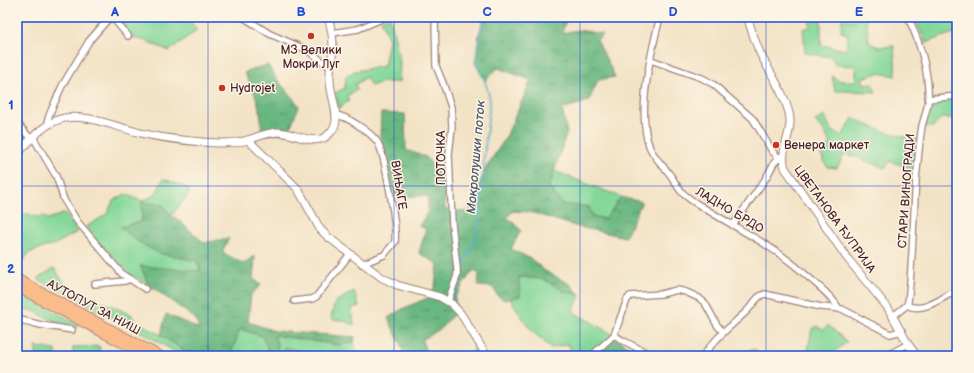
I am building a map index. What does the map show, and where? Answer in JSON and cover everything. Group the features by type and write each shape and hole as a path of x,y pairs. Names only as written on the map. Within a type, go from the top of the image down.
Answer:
{"highway":[{"name":"АУТОПУТ ЗА НИШ","path":"17,279 160,356"},
{"name":"АУТОПУТ ЗА НИШ","path":"17,287 147,356"}],"street":[{"path":"49,123 50,113 62,86 89,41 111,17 128,36"},
{"path":"243,17 270,34 307,50 330,67"},
{"path":"17,155 32,138 49,123 61,119 81,118 92,119 135,132 166,138 215,143 248,140 261,135 278,132 288,133 310,140 321,140 330,134 335,124 335,115 330,87 330,67 333,47 332,33 328,17"},
{"path":"332,33 358,29 386,17"},
{"name":"ПОТОЧКА","path":"435,17 436,66 451,110 452,127 449,154 452,224 458,268 457,276 448,301"},
{"name":"ЛАДНО БРДО","path":"660,17 650,60 644,112 645,132 650,150 669,173 681,191 703,208 777,251 834,300 840,309 847,311 886,332 893,334 902,331"},
{"name":"ЦВЕТАНОВА ЋУПРИЈА","path":"748,17 760,52 789,113 790,127 783,158 784,166 847,258 894,316 908,344 917,356"},
{"name":"СТАРИ ВИНОГРАДИ","path":"907,305 909,300 914,241 915,195 919,147 928,99 928,86 923,57 908,17"},
{"path":"650,60 702,78 713,84 753,118 772,151 777,156 783,158"},
{"path":"928,99 957,96"},
{"name":"ВИЊАГЕ","path":"335,115 342,116 372,135 379,144 384,159 395,229 395,242 384,255 362,264"},
{"path":"17,123 32,138 56,176 64,200 74,218 114,266 130,280 146,289"},
{"path":"248,140 298,189 323,232 380,278 391,283 448,301 459,311 487,356"},
{"path":"733,225 766,178 774,163 783,158"},
{"path":"294,301 312,299 316,297 350,254"},
{"path":"95,284 130,280"},
{"path":"590,356 614,335 628,297 665,294 677,290 686,292 702,300 707,306 716,325 723,332"},
{"path":"894,316 907,305 913,308 924,306 957,290"},
{"path":"703,356 723,332 747,311 763,294 820,307 840,309"},
{"path":"17,319 40,325 72,330"},
{"path":"614,335 653,356"},
{"path":"886,356 908,344"}],"green space":[{"path":"112,17 187,17 197,30 169,51 146,41 128,36"},
{"path":"390,17 400,61 399,82 383,82 371,86 366,77 355,85 357,90 347,96 349,101 339,108 335,93 345,88 346,76 355,71 384,66 389,40 381,20"},
{"path":"482,17 567,17 562,33 578,30 603,34 597,40 615,77 598,80 589,101 562,109 567,132 549,187 562,204 589,207 592,216 605,219 621,197 642,202 625,237 575,226 530,212 513,211 507,217 521,230 511,249 531,259 545,271 571,285 580,295 564,291 543,279 519,277 520,296 504,300 497,295 493,287 478,286 479,273 472,271 455,297 455,313 440,329 422,340 427,356 404,356 402,347 388,318 404,308 430,297 435,286 438,264 419,253 426,229 419,226 428,211 428,196 406,197 394,194 380,139 381,113 405,114 406,150 426,157 438,173 445,191 445,209 470,212 474,197 487,166 506,137 531,80 498,68 485,81 475,63 479,34 483,20"},
{"path":"810,17 821,17 821,45 846,50 848,34 841,32 842,19 857,20 858,17 866,17 869,43 879,47 894,46 896,76 878,73 862,78 864,84 872,83 876,92 835,91 832,76 839,81 856,81 856,66 835,65 832,57 805,53 803,29 810,27"},
{"path":"914,17 957,17 957,33 926,43"},
{"path":"268,65 271,71 299,106 288,133 261,135 261,118 258,102 244,73"},
{"path":"957,96 957,118 941,118 933,127 922,126 928,99"},
{"path":"825,116 831,130 842,136 853,118 885,132 920,140 917,171 890,161 885,168 845,153 837,168 827,167 819,151 831,145 824,131 815,121"},
{"path":"554,171 621,197 605,219 592,216 589,207 562,204 549,187"},
{"path":"163,179 187,187 189,194 171,216 162,205 142,202 142,221 121,227 158,253 197,261 201,272 141,266 149,285 131,275 95,240 86,227 107,214 113,201 125,194 142,201 155,195"},
{"path":"955,187 957,187 957,217 952,211"},
{"path":"142,202 163,205 171,216 176,218 204,243 229,238 222,252 244,264 255,256 253,278 261,285 251,294 248,322 275,331 355,337 354,342 339,345 275,335 278,350 270,354 262,336 240,329 230,356 192,356 161,335 166,314 199,329 196,319 149,285 140,266 201,271 197,261 158,253 134,239 121,227 142,221"},
{"path":"65,213 77,232 51,246 33,251 26,256 24,260 19,257 17,258 17,215 28,214 37,217 44,216 48,219"},
{"path":"54,268 72,294 89,297 131,314 134,320 161,335 192,356 182,356 147,335 37,279"},
{"path":"519,277 543,279 564,291 580,295 573,312 614,335 591,356 574,356 568,344 551,348 530,329 510,299 520,296"},
{"path":"17,291 80,325 72,329 31,310 19,310 17,316"},
{"path":"354,291 359,306 352,308 354,325 342,320 333,320 331,318 335,302"},
{"path":"828,325 847,342 829,356 807,356 812,329 817,326 823,330"},
{"path":"240,329 262,336 274,335 339,345 354,342 357,356 323,356 284,348 281,356 230,356"},
{"path":"614,337 630,347 622,356 594,356"},
{"path":"99,346 101,356 73,356 73,347"},
{"path":"36,347 56,350 56,356 36,356"},
{"path":"284,347 323,356 281,356"},
{"path":"755,349 755,356 727,356"}],"waterway":[{"name":"Мокролушки поток","path":"453,298 458,287 464,263 476,238 483,190 484,158 490,100 485,81 475,63 483,20 482,17"},
{"name":"Мокролушки поток","path":"472,356 475,343"}],"place":[{"name":"МЗ Велики Мокри Луг","path":"311,36"},
{"name":"Hydrojet","path":"222,88"},
{"name":"Венера маркет","path":"776,145"}]}
